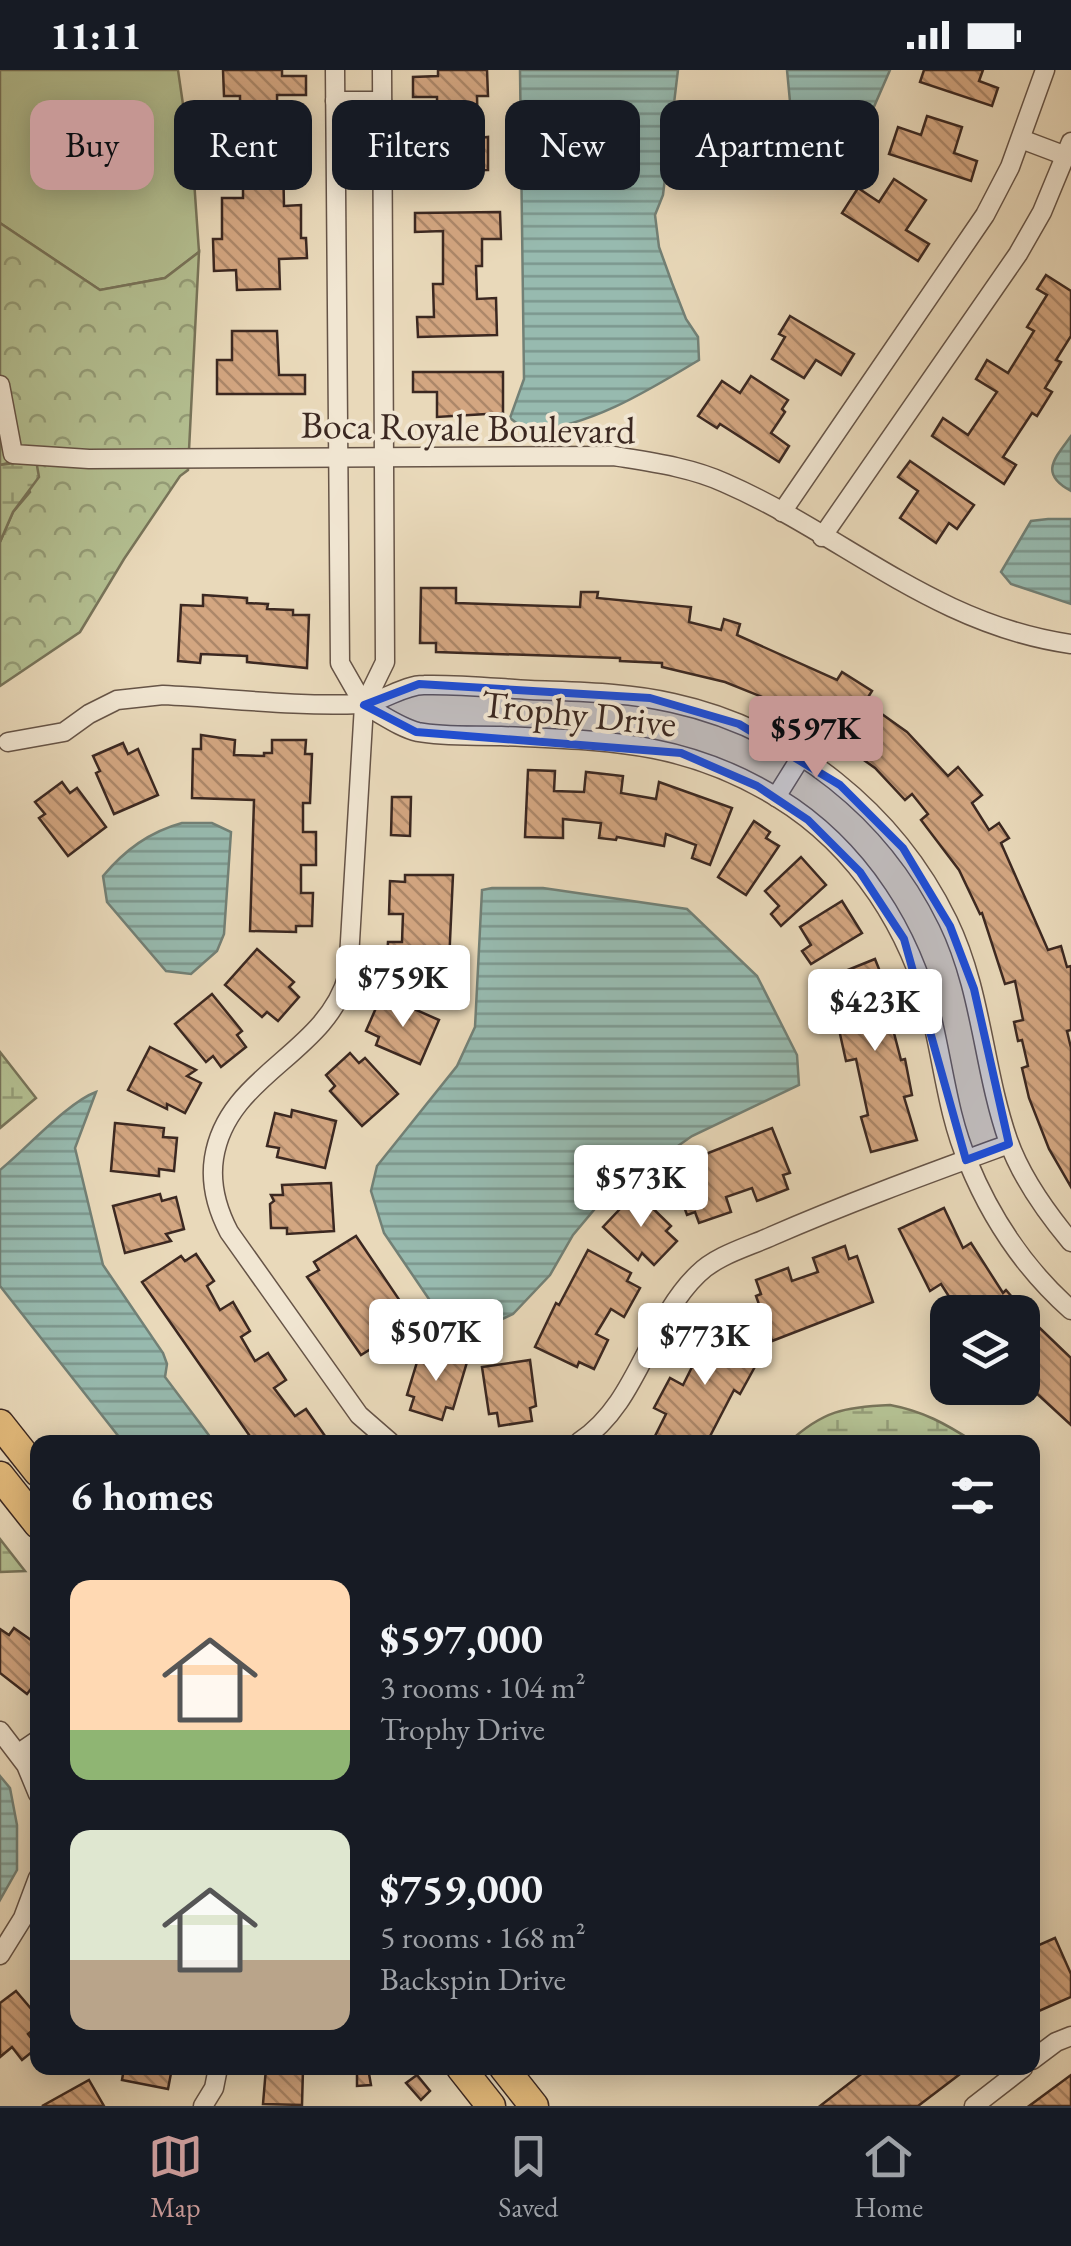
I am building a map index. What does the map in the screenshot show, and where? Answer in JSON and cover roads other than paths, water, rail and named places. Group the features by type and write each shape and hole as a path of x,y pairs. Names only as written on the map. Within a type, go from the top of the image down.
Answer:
{"main road":[{"path":"0,1424 30,1462"},
{"path":"0,1476 30,1514"},
{"path":"467,2075 491,2106"},
{"path":"510,2075 534,2106"}],"street":[{"path":"335,70 335,100"},
{"path":"382,70 382,100"},
{"path":"782,512 998,193 1045,70"},
{"path":"822,537 1018,254 1042,212 1068,149 1021,139"},
{"path":"336,190 340,663 364,704"},
{"path":"382,1435 359,1415 229,1232 217,1204 213,1178 216,1146 236,1104 323,1026 345,986 364,704 386,662 383,190"},
{"name":"Boca Royale Boulevard","path":"0,385 6,452 89,460 613,456 663,464 720,480 956,611 1013,632 1071,644"},
{"name":"Trophy Drive","path":"8,742 56,735 104,706 132,697 364,704 420,684 627,695 673,702 718,715 801,757 840,785 903,848 939,903 974,989 1009,1144 1038,1197 1071,1242"},
{"name":"Trophy Drive","path":"364,704 416,732 600,740 681,753 733,773 808,820 844,853 875,891 904,939 925,994 948,1101 966,1160 1007,1237 1071,1310"},
{"path":"776,797 801,757"},
{"path":"588,1435 618,1403 677,1301 706,1267 807,1221 1009,1144"},
{"path":"0,1731 30,1775"},
{"path":"19,1754 30,1746"},
{"path":"0,1955 30,1899"},
{"path":"1040,2054 1071,2036"},
{"path":"203,2106 218,2075"},
{"path":"220,2075 220,2106"},
{"path":"974,2106 1015,2075"}],"water":[{"path":"520,70 678,70 674,100 660,100 660,190 664,190 655,215 659,247 686,319 698,337 699,360 596,415 528,432 510,418 524,379 522,190 640,190 640,100 520,100"},
{"path":"787,70 890,70 877,100 790,100"},
{"path":"1071,436 1071,491 1052,472 1055,459"},
{"path":"1071,519 1071,604 1011,584 1001,572 1031,521"},
{"path":"182,823 212,823 231,832 224,934 217,951 191,974 166,971 107,902 103,876 138,843"},
{"path":"543,888 687,909 757,976 797,1055 799,1085 692,1136 604,1198 573,1235 550,1275 513,1314 494,1323 471,1323 433,1305 384,1233 371,1191 377,1166 457,1066 475,1027 482,890"},
{"path":"96,1092 75,1148 103,1265 163,1353 167,1364 165,1377 209,1435 117,1435 0,1286 0,1170 85,1097"},
{"path":"0,1776 10,1788 17,1825 17,1870 0,1900"}]}
